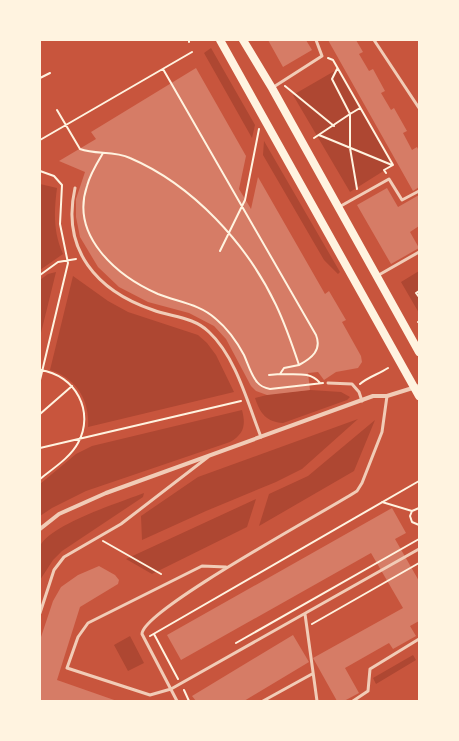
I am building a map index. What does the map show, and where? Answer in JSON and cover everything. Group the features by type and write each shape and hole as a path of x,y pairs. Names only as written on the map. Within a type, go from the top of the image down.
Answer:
{"main road":[{"path":"220,40 417,387 419,396"},
{"path":"243,40 272,88 419,352"}],"street":[{"path":"40,529 59,514 106,493 261,438 373,396 387,396 417,387"}],"lane":[{"path":"272,88 322,56 316,40"},
{"path":"374,40 419,108"},
{"path":"338,208 390,179 402,200 419,191"},
{"path":"75,188 72,218 75,238 83,258 100,281 116,294 145,308 192,321 208,331 224,351 233,366 261,438"},
{"path":"376,277 419,252"},
{"path":"328,383 350,383 357,389 362,400"},
{"path":"177,701 142,634 143,630 158,614 226,567 253,553 357,491 362,483 382,432 387,396"},
{"path":"40,613 54,570 64,557 121,524 208,457"},
{"path":"226,567 202,566 88,623 78,637 67,668 150,694 171,689 419,549"},
{"path":"305,614 312,674 317,701"},
{"path":"353,701 368,691 370,669 419,639"},
{"path":"264,701 312,674"}],"path":[{"path":"40,140 192,52"},
{"path":"322,56 333,60 393,165"},
{"path":"163,69 318,340 316,352 299,364 284,368 280,374"},
{"path":"338,69 332,79 350,114 350,148 357,191 350,202"},
{"path":"40,78 50,72"},
{"path":"281,83 334,126"},
{"path":"314,138 360,108"},
{"path":"57,110 80,149 91,153 128,157 158,173 196,201 228,233 258,273 276,304 299,364"},
{"path":"319,135 393,165"},
{"path":"220,251 245,200 257,140"},
{"path":"102,153 87,186 84,206 86,223 91,237 106,259 120,272 145,288 201,308 215,318 238,344 255,379 264,388 270,389 328,383"},
{"path":"390,179 384,170 393,165"},
{"path":"40,171 54,176 62,185 60,224 61,235 68,259 41,370 40,380"},
{"path":"40,275 58,262 68,259 83,258"},
{"path":"419,291 416,293 419,297"},
{"path":"357,389 367,379 379,375 388,368"},
{"path":"40,479 70,453 80,439 85,420 84,410 79,394 72,386 58,376 41,370"},
{"path":"269,375 308,375 315,378 320,384"},
{"path":"40,414 72,386"},
{"path":"40,448 239,401"},
{"path":"145,638 419,481"},
{"path":"382,502 412,511 419,508"},
{"path":"412,511 411,519 414,524 419,525"},
{"path":"97,538 161,574"},
{"path":"232,645 419,539"},
{"path":"306,627 419,563"},
{"path":"154,634 189,701"}],"shaded area":[{"path":"211,48 255,125 252,138 204,53"},
{"path":"338,69 393,165 350,192 293,95"},
{"path":"264,141 340,272 338,274 324,260 263,155"},
{"path":"40,184 57,188 55,221 57,238 63,254 40,270"},
{"path":"419,271 419,313 401,282"},
{"path":"56,272 40,337 40,280 48,274"},
{"path":"73,276 108,301 128,312 198,335 207,343 216,355 234,392 88,427 87,408 80,391 67,378 50,370"},
{"path":"310,390 341,392 350,397 347,400 283,423 272,421 264,416 255,398 271,394"},
{"path":"242,410 244,420 243,429 235,439 230,442 86,491 52,508 40,516 40,484 76,454 92,446"},
{"path":"358,419 302,469 276,482 142,540 141,516 198,477"},
{"path":"375,420 354,471 259,526 269,494 308,476"},
{"path":"144,493 143,497 62,551 53,560 40,580 39,549 47,538 72,522"},
{"path":"256,499 247,527 152,574 126,559"},
{"path":"130,636 144,663 128,671 114,645"},
{"path":"413,655 416,660 376,684 373,678"}],"building":[{"path":"268,40 306,40 312,50 283,67"},
{"path":"328,40 356,40 363,52 359,54 369,71 373,69 385,91 381,93 391,110 394,108 407,131 403,133 412,150 417,147 419,151 419,187 413,191"},
{"path":"196,68 246,156 239,189 251,209 258,177 325,294 329,291 346,320 342,322 361,356 362,362 358,368 336,372 324,380 318,372 308,373 310,390 267,395 256,391 251,386 226,339 214,326 189,313 148,302 119,287 98,267 80,237 76,217 76,199 85,172 59,161 96,139 91,132"},
{"path":"387,188 398,207 419,195 419,226 410,232 419,248 391,264 357,205"},
{"path":"392,508 406,533 395,539 419,581 419,621 410,626 416,636 393,649 389,643 345,668 359,693 344,701 337,701 313,658 403,608 371,553 181,660 167,635"},
{"path":"99,566 115,575 119,580 118,584 80,607 57,680 117,701 40,701 40,640 53,601 61,587 78,575"},
{"path":"293,635 309,662 244,701 196,701 192,696"}]}
